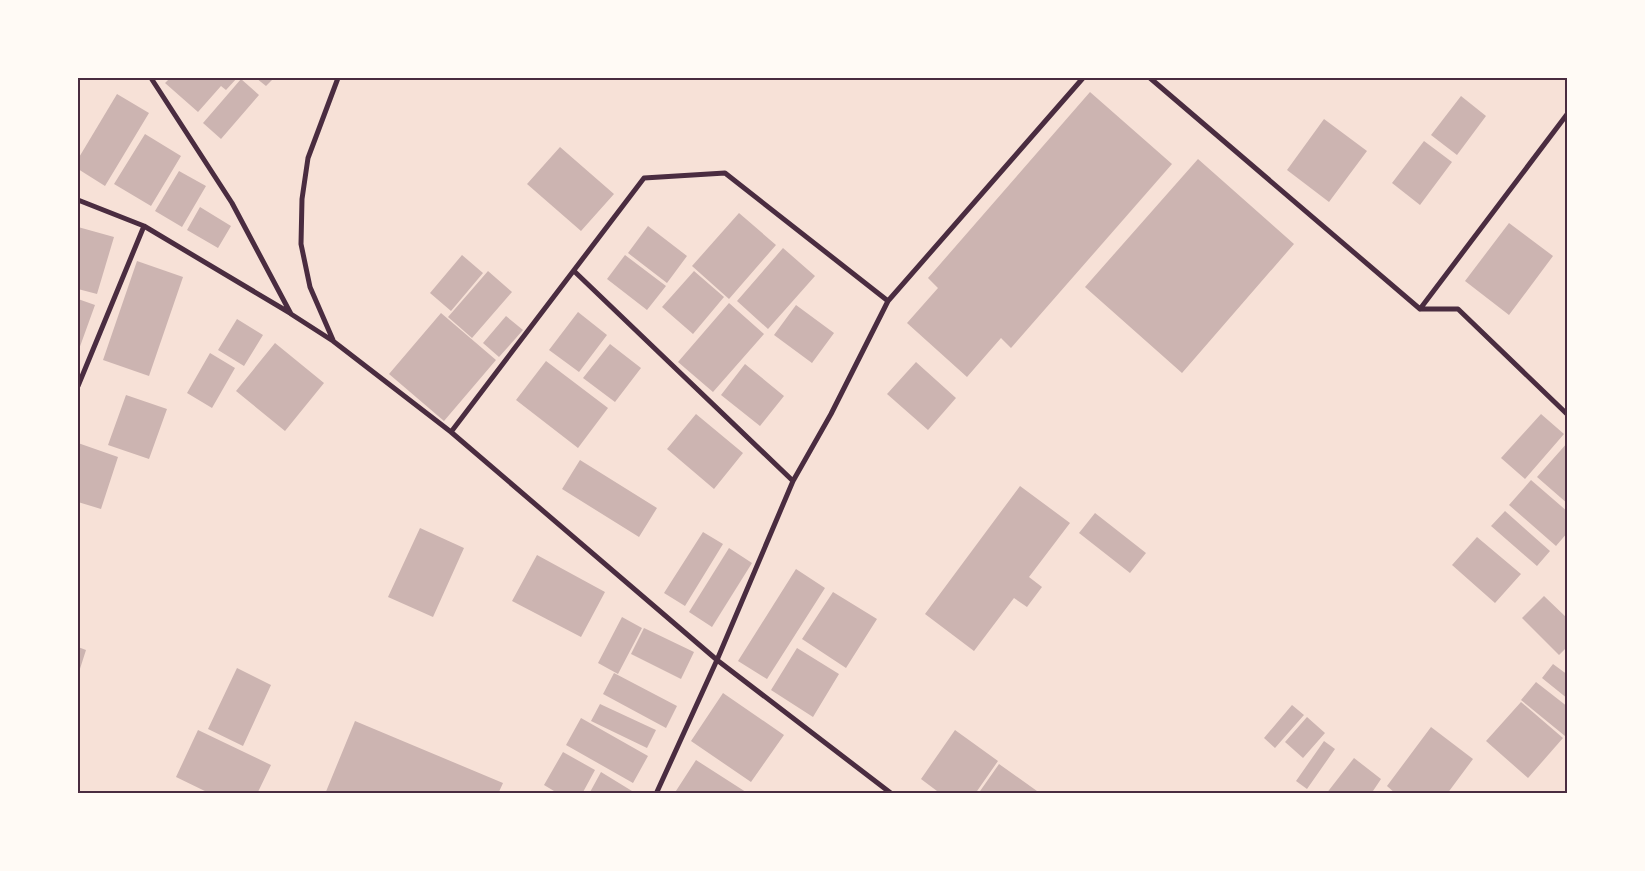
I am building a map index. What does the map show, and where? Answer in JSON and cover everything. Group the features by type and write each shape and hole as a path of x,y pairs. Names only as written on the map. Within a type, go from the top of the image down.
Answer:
{"street":[{"path":"151,78 232,204 291,314"},
{"path":"333,341 310,287 301,244 302,200 308,158 338,78"},
{"path":"656,794 717,660 793,481 831,414 888,301 1083,78"},
{"path":"1150,78 1157,80 1420,309 1458,309 1568,415"},
{"path":"1420,309 1568,112"},
{"path":"452,432 644,178 725,172 888,301"},
{"path":"78,200 144,226 333,341 452,432 717,660 892,794"},
{"path":"78,386 144,226"},
{"path":"574,271 793,481"}],"building":[{"path":"170,78 237,78 226,90 221,86 198,112 165,83"},
{"path":"256,78 274,78 266,86"},
{"path":"241,79 259,95 221,139 203,123"},
{"path":"1090,92 1172,164 1011,348 1001,338 967,377 907,323 938,288 928,278"},
{"path":"117,94 149,113 105,186 78,169 78,159"},
{"path":"1461,96 1486,116 1457,155 1431,135"},
{"path":"1324,119 1367,151 1329,202 1287,170"},
{"path":"145,134 181,156 151,206 114,184"},
{"path":"1424,141 1452,162 1420,205 1392,183"},
{"path":"560,147 614,194 581,231 527,184"},
{"path":"1198,159 1294,244 1182,373 1085,287"},
{"path":"179,171 206,186 182,227 155,211"},
{"path":"200,207 231,226 218,248 187,230"},
{"path":"739,213 776,245 729,299 692,266"},
{"path":"1509,223 1553,256 1509,315 1465,281"},
{"path":"648,226 687,256 667,283 628,253"},
{"path":"78,227 114,237 97,294 78,289"},
{"path":"783,248 815,276 768,329 737,301"},
{"path":"462,255 483,273 451,311 430,293"},
{"path":"625,255 666,286 647,310 607,279"},
{"path":"137,261 183,277 149,376 103,360"},
{"path":"488,271 512,292 472,338 448,317"},
{"path":"694,271 724,297 693,334 662,307"},
{"path":"78,299 95,305 78,352"},
{"path":"729,303 764,334 713,392 678,362"},
{"path":"796,305 834,333 812,363 774,335"},
{"path":"578,312 607,335 579,372 549,350"},
{"path":"441,313 496,360 444,421 389,374"},
{"path":"506,316 523,330 499,357 483,343"},
{"path":"237,319 263,335 244,366 218,350"},
{"path":"275,343 324,383 285,431 236,391"},
{"path":"610,344 641,368 615,402 583,378"},
{"path":"210,353 235,368 212,408 187,393"},
{"path":"546,361 608,408 578,448 516,400"},
{"path":"916,362 956,398 928,430 887,394"},
{"path":"745,364 784,396 760,426 721,395"},
{"path":"126,395 167,409 149,459 108,445"},
{"path":"696,414 743,453 714,489 667,449"},
{"path":"1541,414 1564,434 1525,479 1501,458"},
{"path":"1568,442 1568,504 1537,477"},
{"path":"78,443 118,457 101,509 78,502"},
{"path":"580,460 657,508 639,537 562,489"},
{"path":"1531,480 1568,512 1568,532 1556,546 1509,505"},
{"path":"1020,486 1070,523 1029,577 1042,587 1027,607 1014,598 974,651 925,614"},
{"path":"1505,511 1550,551 1537,566 1491,526"},
{"path":"1095,513 1146,553 1130,573 1079,533"},
{"path":"420,528 464,548 433,617 388,597"},
{"path":"703,532 723,544 685,606 664,593"},
{"path":"1477,537 1521,574 1495,603 1452,565"},
{"path":"729,548 752,563 712,627 689,612"},
{"path":"537,555 605,592 581,637 512,601"},
{"path":"796,569 825,588 767,679 738,661"},
{"path":"833,592 877,619 846,668 802,639"},
{"path":"1544,596 1568,619 1568,646 1559,655 1522,618"},
{"path":"622,617 642,628 618,674 598,663"},
{"path":"644,628 694,652 681,679 631,654"},
{"path":"78,647 86,650 78,675"},
{"path":"797,648 839,674 813,717 771,690"},
{"path":"1553,664 1568,675 1568,699 1542,678"},
{"path":"237,668 271,685 243,746 208,729"},
{"path":"614,673 677,706 666,728 603,694"},
{"path":"1536,682 1568,707 1568,733 1565,736 1521,700"},
{"path":"723,693 784,735 751,782 691,741"},
{"path":"1521,702 1563,738 1528,778 1486,741"},
{"path":"600,704 656,730 647,748 591,721"},
{"path":"1292,705 1304,715 1275,748 1264,738"},
{"path":"1307,717 1325,733 1303,758 1285,742"},
{"path":"581,718 648,756 633,783 566,745"},
{"path":"355,721 503,783 498,794 325,794"},
{"path":"1431,727 1473,759 1447,794 1396,794 1387,786"},
{"path":"198,730 271,765 257,794 211,794 176,777"},
{"path":"955,730 998,761 975,794 941,794 921,779"},
{"path":"1324,741 1335,749 1307,789 1296,781"},
{"path":"563,752 595,770 582,794 559,794 544,785"},
{"path":"1354,758 1381,779 1371,794 1326,794"},
{"path":"696,760 749,794 674,794"},
{"path":"999,764 1037,791 1036,794 978,794"},
{"path":"601,772 632,791 631,794 589,794"}]}
